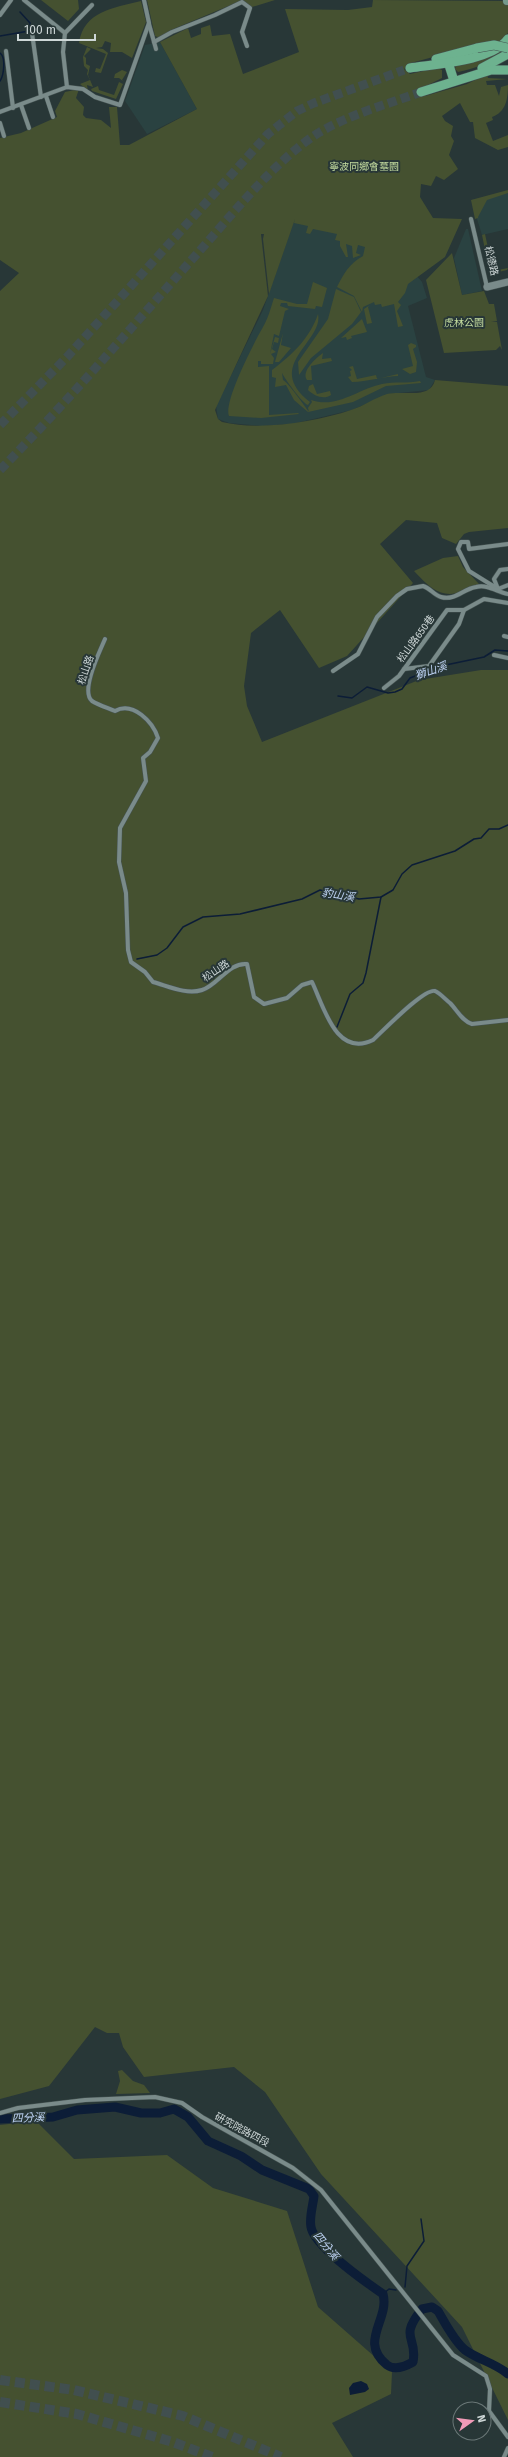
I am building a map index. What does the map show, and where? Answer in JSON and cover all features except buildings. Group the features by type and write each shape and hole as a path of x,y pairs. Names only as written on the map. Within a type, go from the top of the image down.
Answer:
{"highway":[{"path":"508,40 504,44 490,53 407,69 477,48 494,45 508,48"},
{"path":"458,80 508,54"},
{"path":"448,62 458,80"},
{"path":"422,92 491,70 508,70"}],"street":[{"path":"0,15 11,0"},
{"path":"24,0 65,33"},
{"path":"144,0 156,49"},
{"path":"154,42 172,32 215,16 242,2 250,8 242,32 247,46"},
{"path":"67,87 63,52 65,33 92,5"},
{"path":"0,112 67,87 82,89 95,97 120,105 149,23"},
{"path":"32,33 41,97"},
{"path":"6,51 13,108"},
{"path":"46,96 53,117"},
{"path":"21,105 29,128"},
{"path":"0,123 4,136"},
{"name":"松德路","path":"471,219 487,287 508,282"},
{"path":"508,544 469,549 468,542 461,542 459,545 459,553 469,571 508,594"},
{"path":"484,587 494,579 500,570 508,569"},
{"path":"494,579 498,589"},
{"path":"333,671 358,654 377,617 397,596 407,589 423,586 441,597 451,598 475,587 498,589 508,585"},
{"name":"松山路650巷","path":"384,688 404,669 446,610 464,610 484,599 508,603"},
{"path":"404,669 429,666 459,624 464,610"},
{"name":"松山路","path":"105,639 90,678 88,696 92,701 115,711 122,707 129,707 152,723 158,738 150,752 143,758 146,781 120,828 119,862 126,893 128,950 131,962 146,972 153,982 188,991 202,990 232,969 247,964 254,997 264,1004 287,998 302,985 312,982 335,1032 345,1040 355,1044 366,1043 373,1040 420,996 432,991 436,991 466,1022 472,1024 508,1020"},
{"path":"494,655 508,658"},
{"name":"研究院路四段","path":"0,2113 18,2108 125,2097 155,2097 182,2103 202,2117 266,2152 315,2184 453,2355 486,2376 490,2389 489,2411 508,2437"},
{"path":"504,2457 508,2448"}],"shaded area":[{"path":"160,42 197,109 147,134 125,101 145,45"},
{"path":"508,192 508,229 482,235 471,200"},
{"path":"295,218 345,235 411,269 422,282 427,298 408,306 426,377 435,380 429,390 389,394 352,410 292,424 262,426 229,423 218,419 216,406 263,310"},
{"path":"466,229 468,229 482,291 462,295 454,258"}],"green space":[{"path":"41,0 78,0 79,9 68,21"},
{"path":"147,0 275,0 252,7 245,2 238,2 171,30 160,38 155,36"},
{"name":"寧波同鄉會墓園","path":"373,0 508,1 508,33 498,43 481,44 411,63 404,69 410,74 437,68 442,70 442,78 424,87 425,96 467,84 487,74 488,78 508,79 486,81 487,85 495,85 499,96 501,87 508,85 507,100 503,108 497,115 492,117 493,120 486,123 493,141 508,135 508,147 498,150 475,138 473,122 470,122 460,103 442,116 445,121 453,126 451,136 454,141 449,155 458,169 444,180 436,176 431,186 421,184 420,197 433,218 462,219 445,257 408,284 405,293 398,302 401,305 397,311 403,326 398,327 394,304 382,307 381,304 375,305 374,302 363,307 362,312 354,296 337,287 347,269 363,256 365,247 358,245 356,253 361,255 353,258 352,246 346,244 348,257 346,257 340,246 340,241 335,240 337,234 313,229 310,234 306,233 308,226 294,223 295,219 269,294 263,239 264,234 261,234 268,296 215,410 218,419 222,422 237,425 253,426 287,424 337,414 356,408 387,394 422,392 428,390 435,380 508,386 508,528 469,532 464,534 456,544 442,538 437,523 406,520 380,544 413,583 347,656 319,668 280,610 251,633 244,686 247,706 262,742 419,680 481,670 508,670 508,2420 462,2327 321,2174 265,2092 234,2067 144,2077 123,2047 119,2033 107,2033 95,2027 49,2086 0,2099 0,291 19,273 0,260 0,138 21,133 57,117 55,111 65,92 79,89 76,98 84,107 83,115 86,118 101,120 111,128 109,107 117,107 120,145 129,145 197,109 160,42 188,28 191,38 201,34 201,28 210,25 212,36 230,34 243,74 299,52 285,9 348,10 372,7"},
{"path":"141,1 146,22 132,58 122,52 110,52 111,43 105,41 102,47 96,48 103,49 108,53 101,73 95,72 96,68 100,69 106,54 79,43 82,32 87,24 93,17 110,9"},
{"path":"87,47 91,49 84,56 86,58 86,64 90,66 88,75 93,87 87,85 88,91 80,84 90,80 87,74 88,70 84,66 83,57"},
{"path":"502,48 507,51 489,62 458,72 455,69 456,65"},
{"path":"122,70 127,72 122,80 124,82 119,78 114,78 115,74"},
{"path":"119,82 123,84 116,99 92,91 91,89 98,86 99,90 114,95"},
{"path":"508,190 508,193 487,200 478,217 480,228 478,218 475,219 471,200"},
{"path":"485,234 493,271 508,268 507,270 490,274 482,235"},
{"name":"虎林公園","path":"452,253 462,295 484,291 489,304 494,304 497,321 491,321 497,322 502,350 500,346 496,350 444,353 426,280"},
{"path":"313,282 327,288 322,307 316,306 315,309 288,306 287,303 281,303 280,306 289,309 285,311 279,336 274,334 270,354 275,337 279,338 278,343 274,342 272,349 276,352 271,354 274,358 273,364 261,364 261,361 258,361 258,367 269,366 269,415 299,414 261,418 229,416 228,409 235,385 266,320 274,298 297,304 307,304"},
{"path":"336,289 354,297 361,312 352,324 311,358 299,375 298,362 328,319"},
{"path":"370,305 368,307 372,323 367,324 364,309"},
{"path":"318,314 317,324 313,334 293,365 292,377 297,389 310,402 308,405 298,396 282,373 283,380 292,389 309,412 294,400 286,385 275,387 276,378 272,377 272,370 300,345 315,323"},
{"path":"362,319 367,332 351,336 352,338 347,340 346,337 341,338"},
{"path":"283,333 281,345 291,348 279,362 275,362"},
{"path":"411,343 416,345 413,349 417,362 416,372 410,374 402,369 413,366 408,345"},
{"path":"323,353 322,359 331,358 332,361 311,366 312,380 307,380 306,373 308,369 313,361"},
{"path":"353,366 357,379 376,375 377,379 352,382 348,377 351,376 350,371 352,370 349,367"},
{"path":"398,374 398,376 381,378"},
{"path":"420,381 421,383 386,386 353,402 309,412 308,408 312,402 311,400 330,402 339,400 373,386 387,383"},
{"path":"313,384 317,394 330,391 331,395 319,397 313,394 308,390 309,386"},
{"path":"458,556 463,567 479,584 459,593 451,594 436,591 414,571 443,558"},
{"path":"122,2070 133,2081 144,2085 150,2093 116,2094 120,2081 118,2071"},
{"path":"36,2121 74,2159 167,2155 213,2188 287,2211 318,2307 392,2372 391,2394 332,2423 353,2457 0,2457 0,2125"}],"water":[{"path":"361,2381 367,2384 369,2389 365,2392 350,2395 349,2388 353,2383"}],"waterway":[{"path":"0,36 29,31 30,23 20,12"},
{"path":"0,53 3,58 4,66 3,75 0,81"},
{"name":"獅山溪","path":"338,696 352,698 367,687 388,693 395,692 402,689 410,678 441,666 484,657 495,650 508,651"},
{"name":"豹山溪","path":"137,959 157,955 167,948 183,927 203,917 240,914 302,899 320,890 359,899 381,897 393,890 402,874 412,865 455,851 474,839 481,838 489,829 499,829 508,825"},
{"path":"337,1027 350,994 363,983 381,897"},
{"name":"四分溪","path":"0,2119 53,2117 77,2110 115,2107 141,2113 160,2113 174,2109 188,2117 208,2141 241,2156 262,2170 309,2189 314,2196 311,2216 311,2227 314,2235 321,2244 342,2264 383,2294 384,2303 375,2339 375,2348 379,2356 387,2365 397,2368 413,2362 414,2353 410,2337 411,2326 422,2309 432,2307 438,2311 453,2337 465,2350 498,2367 508,2374"},
{"path":"405,2287 407,2266 424,2241 421,2219"},
{"path":"383,2294 389,2289 396,2290"}],"tunnel":[{"path":"0,425 67,357 268,134 297,111 314,103 404,70"},
{"path":"0,470 75,391 239,206 287,157 320,132 344,120 421,92"},
{"path":"0,2380 74,2390 183,2416 281,2457"},
{"path":"0,2402 77,2414 173,2442 212,2457"}]}
